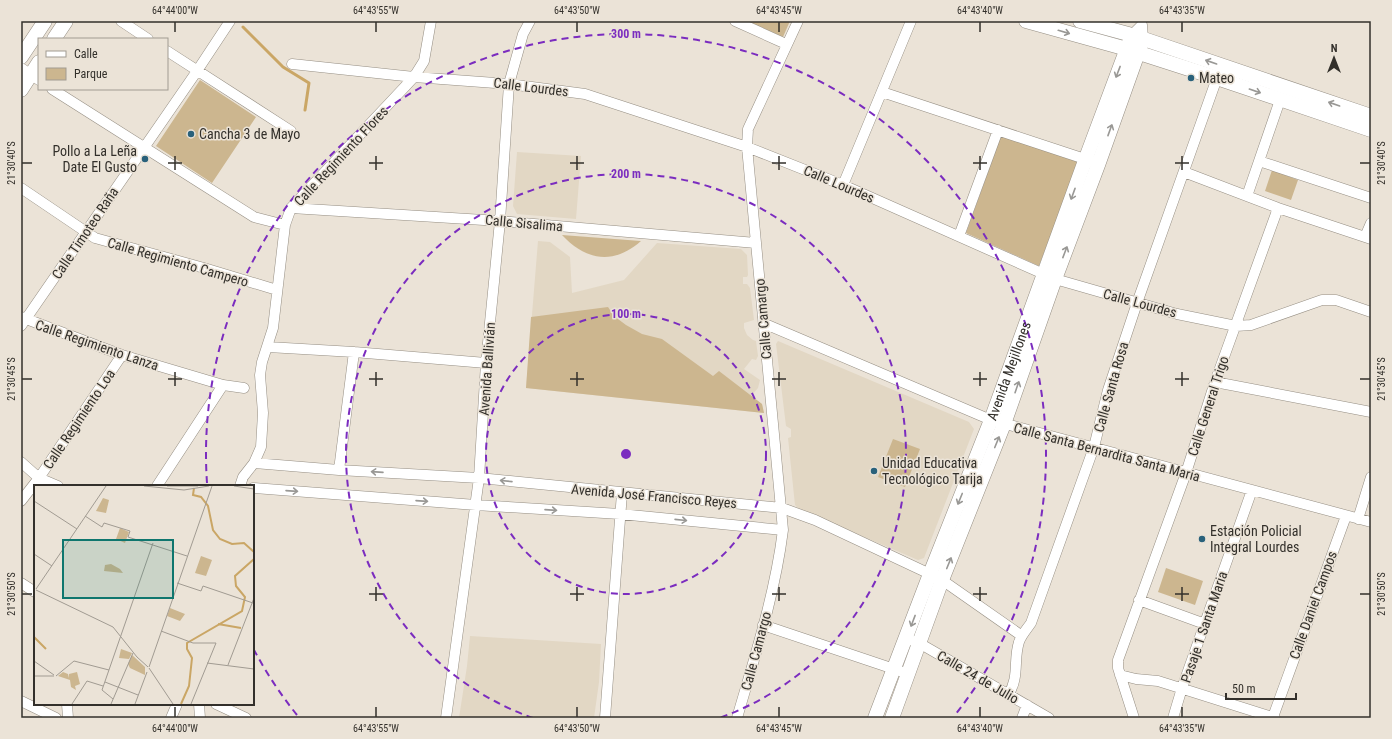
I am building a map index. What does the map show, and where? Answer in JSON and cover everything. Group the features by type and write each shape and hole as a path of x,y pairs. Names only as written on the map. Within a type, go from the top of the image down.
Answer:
{"street":[{"path":"21,57 45,21"},
{"path":"55,38 66,21"},
{"path":"120,21 146,38"},
{"name":"Calle Timoteo Raña","path":"22,321 86,233 197,72 230,21"},
{"name":"Calle Regimiento Flores","path":"240,485 243,477 254,462 261,447 263,413 260,375 262,362 273,328 285,225 291,208 414,77 424,61 432,21"},
{"name":"Avenida Ballivián","path":"446,718 479,478 486,363 500,221 509,84 523,34 530,21"},
{"path":"735,21 786,44"},
{"name":"Calle Camargo","path":"737,718 763,625 780,556 783,530 747,147 748,129 786,44 798,21"},
{"path":"843,185 912,21"},
{"path":"1026,21 1132,51 1371,130"},
{"path":"1080,21 1138,37 1371,116"},
{"name":"Avenida Mejillones","path":"876,718 894,668 912,641 998,422 1143,23"},
{"path":"168,53 291,131"},
{"path":"21,90 38,63"},
{"name":"Calle Lourdes","path":"292,64 414,77 509,84 585,94 747,147 843,185 1050,277 1177,314 1236,326 1251,325 1322,300 1336,300 1371,312"},
{"name":"Calle Santa Rosa","path":"1008,695 1014,682 1019,640 1031,623 1094,447 1108,390 1137,303 1217,78"},
{"path":"54,90 254,216 285,225"},
{"path":"882,92 1092,161"},
{"path":"1247,196 1280,100"},
{"path":"959,236 998,130"},
{"path":"1259,161 1371,198"},
{"path":"1184,172 1278,208 1368,238 1371,223"},
{"name":"Calle Regimiento Campero","path":"21,188 95,238 277,290"},
{"name":"Calle Sisalima","path":"291,208 500,221 756,243"},
{"name":"Calle General Trigo","path":"1134,718 1118,668 1118,660 1186,473 1215,382 1278,208"},
{"name":"Calle Regimiento Lanza","path":"22,321 122,355 223,385 244,388"},
{"name":"Calle Santa Bernardita Santa Maria","path":"763,323 998,422 1371,522"},
{"path":"268,347 354,352 486,363"},
{"path":"339,470 354,352"},
{"name":"Calle Regimiento Loa","path":"21,501 39,478 122,355"},
{"path":"1215,382 1371,412"},
{"path":"158,485 223,385"},
{"path":"21,462 39,478 56,485"},
{"name":"Avenida José Francisco Reyes","path":"254,462 339,470 479,478 782,508 815,520 936,577 1022,636"},
{"path":"1358,519 1371,477"},
{"name":"Avenida José Francisco Reyes","path":"254,488 620,514 783,530"},
{"name":"Pasaje 1 Santa Maria","path":"1173,718 1182,688 1252,490"},
{"path":"605,718 622,493"},
{"name":"Calle Daniel Campos","path":"1274,718 1346,516"},
{"path":"21,583 34,591"},
{"path":"1139,600 1205,624"},
{"path":"763,625 894,668 908,674"},
{"name":"Avenida Mejillones","path":"892,718 908,674 912,641"},
{"name":"Calle 24 de Julio","path":"912,641 1049,718"},
{"path":"1120,675 1136,679 1158,681 1274,718"},
{"path":"21,701 56,718"},
{"path":"67,705 68,718"},
{"path":"171,718 177,705"},
{"path":"199,705 200,718"},
{"path":"218,705 246,718"},
{"path":"1022,718 1027,705"}],"shaded area":[{"path":"517,152 581,156 576,219 517,214 513,206"},
{"path":"538,241 550,242 570,257 572,293 624,280 657,243 741,249 747,255 748,275 747,277 743,277 743,284 747,284 750,288 754,320 744,323 744,328 747,335 756,341 758,356 756,360 752,359 744,369 760,380 758,388 751,396 762,404 764,413 526,388"},
{"name":"Unidad Educativa Tecnológico Tarija","path":"778,341 969,422 974,429 924,558 918,560 799,509 795,505 788,438 791,437 791,429 786,426 776,344"},
{"path":"470,636 601,644 599,682 594,718 459,718"}],"green space":[{"path":"747,21 790,21 783,37"},
{"path":"200,80 256,117 212,183 156,146"},
{"path":"1001,136 1079,160 1039,266 966,233"},
{"path":"1272,170 1298,180 1291,200 1265,191"},
{"path":"562,235 641,241 631,249 621,254 610,257 600,257 590,255 581,250 571,244"},
{"path":"608,307 614,316 626,325 642,334 662,339 713,376 719,371 762,404 764,413 526,388 531,317"},
{"path":"893,439 920,449 905,487 878,477"},
{"path":"1166,568 1203,581 1195,605 1158,592"}],"waterway":[{"path":"243,27 283,67 309,83 305,110"}],"place":[{"name":"Mateo","path":"1191,78"},
{"name":"Cancha 3 de Mayo","path":"191,134"},
{"name":"Pollo a La Leña Date El Gusto","path":"145,159"},
{"name":"Unidad Educativa Tecnológico Tarija","path":"874,471"},
{"name":"Estación Policial Integral Lourdes","path":"1202,539"}]}
